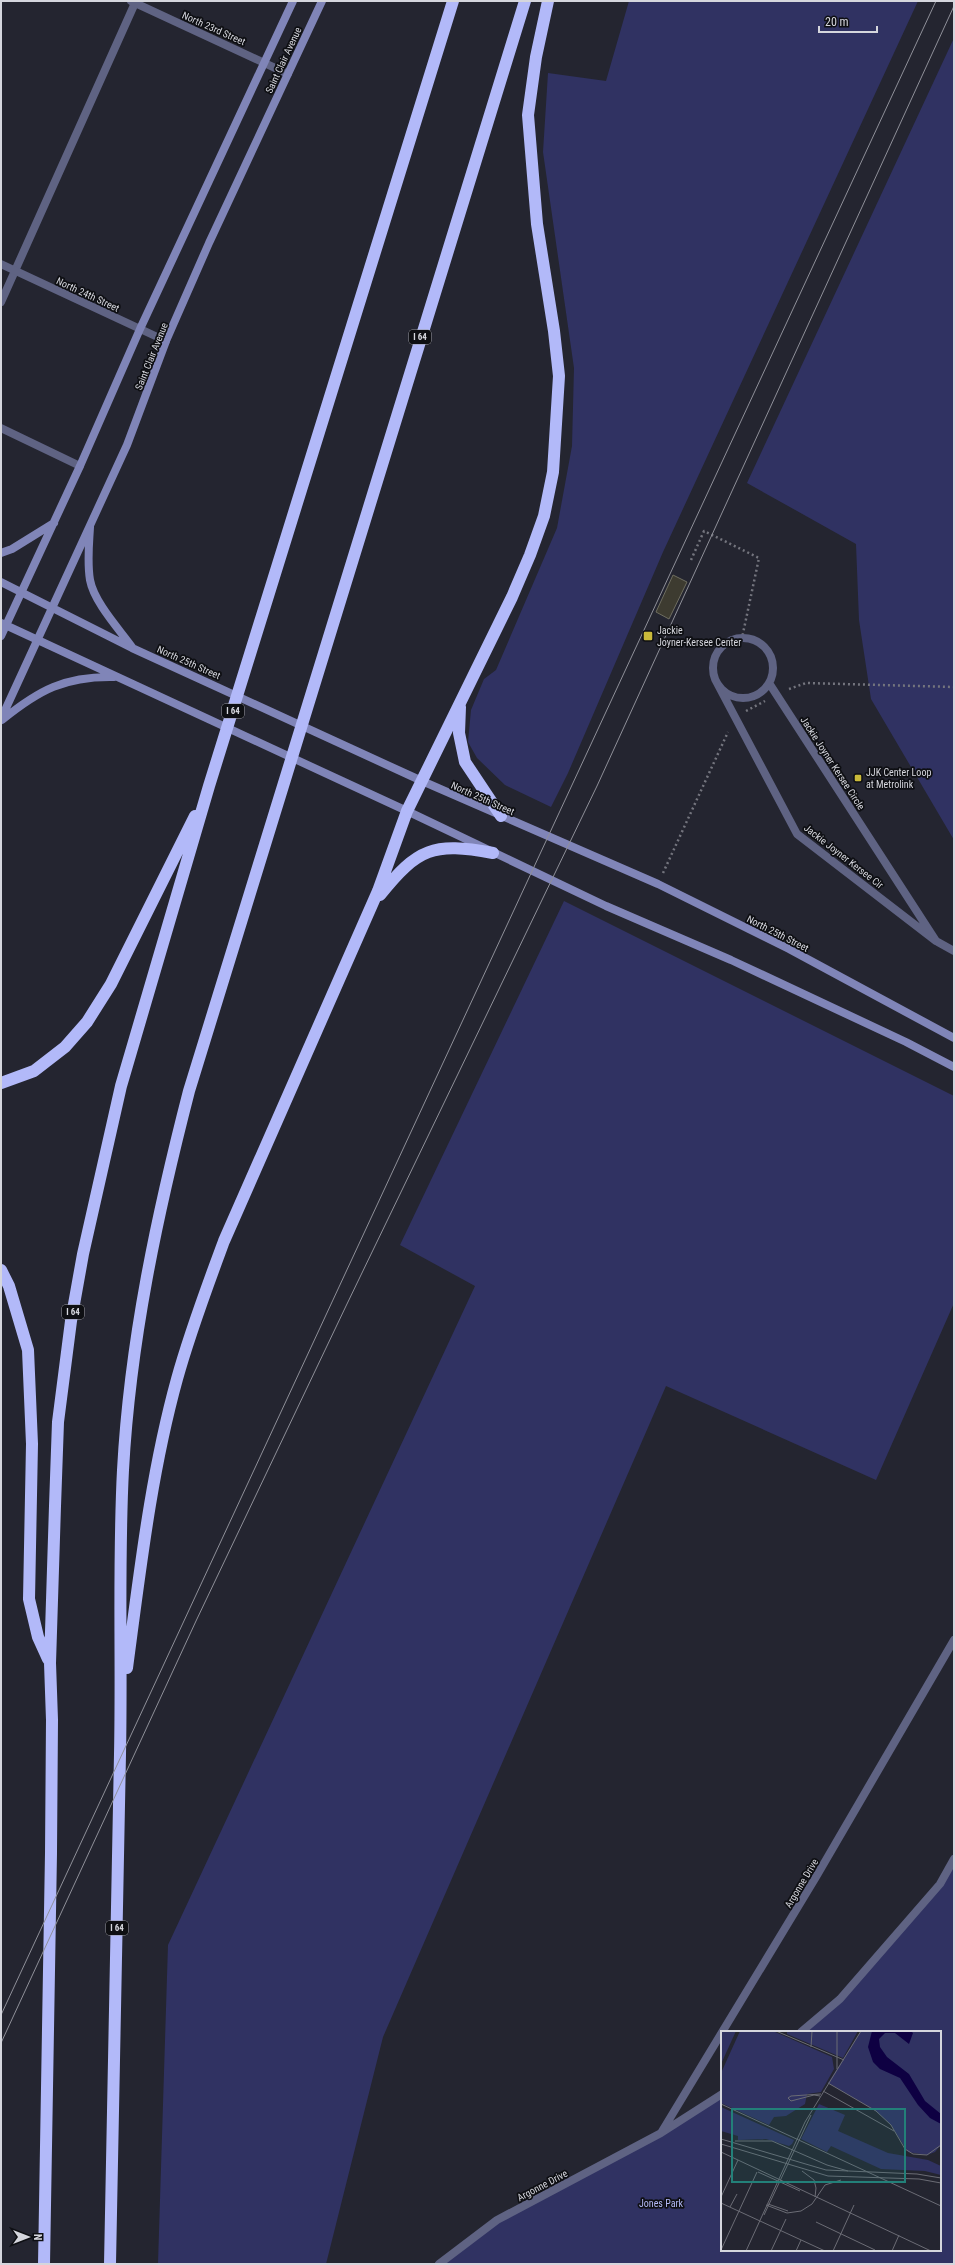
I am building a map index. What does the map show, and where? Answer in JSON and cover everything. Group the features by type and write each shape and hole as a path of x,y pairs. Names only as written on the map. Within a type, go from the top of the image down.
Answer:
{"highway":[{"name":"I 64","path":"44,2264 51,1853 52,1720 50,1663 58,1422 71,1321 83,1254 121,1086 209,786 453,1"},
{"name":"I 64","path":"110,2264 121,1708 120,1542 123,1468 130,1392 142,1301 154,1234 189,1090 525,1"},
{"path":"121,1708 147,1522 163,1443 182,1365 203,1297 224,1241 371,906 407,812 530,555 544,516 553,472 559,376 554,331 537,224 528,115 536,57 548,1"},
{"path":"460,702 459,733 465,762 500,816"},
{"path":"1,1083 34,1071 65,1047 87,1022 111,984 209,786"},
{"path":"371,906 404,865 421,854 441,848 470,848 493,853"},
{"path":"1,1270 9,1286 28,1350 32,1444 29,1599 38,1637 50,1663"}],"main road":[{"name":"Saint Clair Avenue","path":"1,636 3,624 23,592 140,329 293,1"},
{"name":"Saint Clair Avenue","path":"1,720 51,607 127,445 166,341 322,1"},
{"path":"91,522 88,558 90,580 96,596 132,648"},
{"path":"1,553 12,549 54,523"},
{"name":"North 25th Street","path":"1,582 132,648 500,816 658,884 784,946 954,1038"},
{"path":"3,624 606,906 731,960 906,1042 954,1067"},
{"path":"1,720 28,699 55,685 78,678 118,677"}],"street":[{"name":"North 23rd Street","path":"133,2 288,74"},
{"path":"1,302 16,271 133,2"},
{"name":"North 24th Street","path":"1,264 166,341"},
{"path":"1,428 80,466"},
{"path":"742,638 756,641 768,651 772,661 773,671 769,682 762,690 750,697 739,697 724,691 717,683 713,664 716,654 722,646 732,640 742,638"},
{"name":"Jackie Joyner Kersee Circle","path":"769,682 936,941 954,951"},
{"name":"Jackie Joyner Kersee Cir","path":"717,683 797,834 936,941"},
{"name":"Argonne Drive","path":"723,2031 816,1877 954,1640"},
{"path":"802,2031 840,1999 940,1884 954,1859"},
{"name":"Argonne Drive","path":"661,2133 721,2034"},
{"name":"Argonne Drive","path":"439,2264 497,2220 661,2133 721,2095"}],"path":[{"path":"691,560 704,531 759,558 742,638"},
{"path":"658,884 735,717 776,694 806,683 954,687"}],"green space":[{"path":"629,1 918,1 663,552 568,773 551,807 505,785 477,758 468,742 471,710 484,679 496,670 557,528 572,446 574,368 543,152 548,73 606,81"},
{"path":"954,38 954,840 871,699 859,620 856,544 747,483"},
{"path":"564,901 954,1096 954,1303 876,1480 666,1386 383,2037 326,2264 158,2264 168,1945 475,1286 400,1245"},
{"name":"Jones Park","path":"954,1859 954,2264 439,2264 497,2220 661,2133 721,2095 721,2251 941,2251 941,2031 802,2031 840,1999 940,1884"}],"building":[{"path":"673,575 687,582 669,619 656,612"}],"tram line":[{"path":"1,2015 936,1"},
{"path":"1,2043 196,1621 597,786 954,6"}],"place":[{"name":"Jackie Joyner-Kersee Center","path":"648,636"},
{"name":"JJK Center Loop at Metrolink","path":"858,778"}]}
